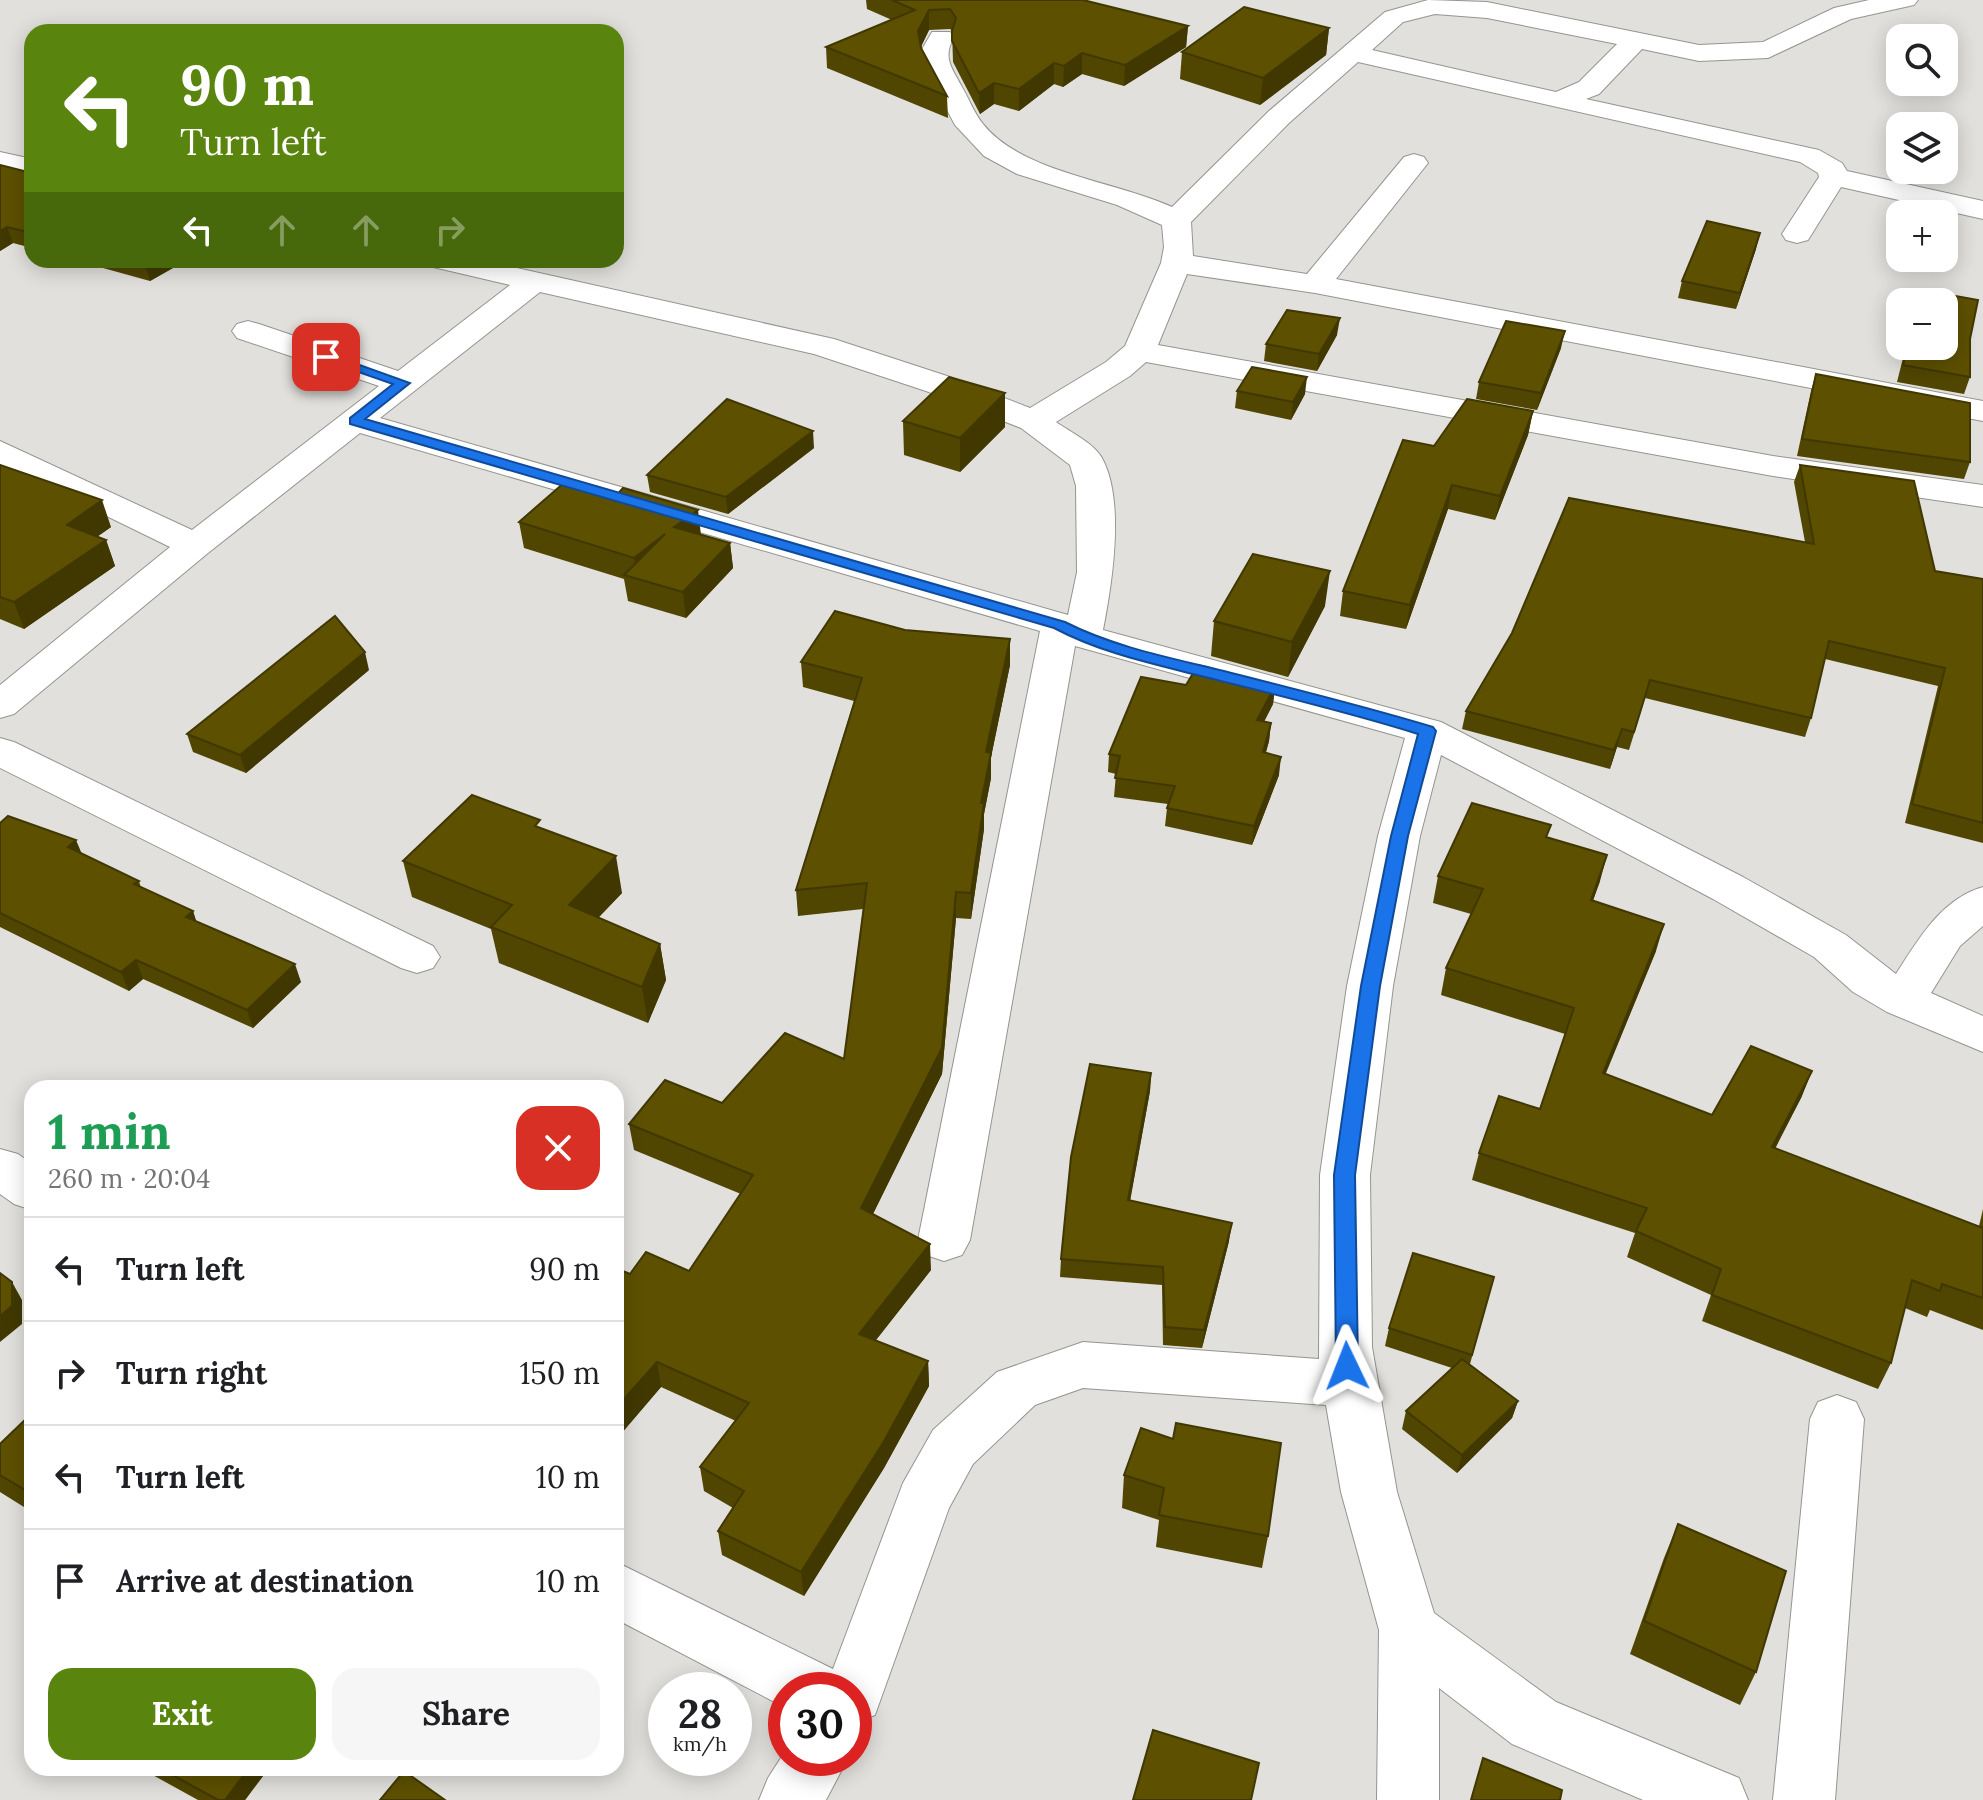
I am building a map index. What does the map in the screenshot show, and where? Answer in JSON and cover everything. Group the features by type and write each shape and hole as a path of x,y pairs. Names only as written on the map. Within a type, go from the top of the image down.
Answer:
{"street":[{"path":"1176,220 1279,117 1394,17 1434,6 1487,10 1699,53 1768,50 1843,13 1905,0"},
{"path":"941,37 933,49 933,63 948,86 957,110 981,139 1020,164 1120,196 1176,220"},
{"path":"1558,101 1589,88 1635,41"},
{"path":"1352,53 1809,156 1832,169 1833,177 1797,234"},
{"path":"0,161 24,166"},
{"path":"1315,284 1414,163"},
{"path":"1833,177 1983,210"},
{"path":"1033,421 1118,369 1139,351 1176,263 1179,247 1176,220"},
{"path":"1176,263 1315,284 1983,411"},
{"path":"474,268 823,346 938,384 1033,421 1086,460 1094,486 1096,572 1071,631 944,1240"},
{"path":"0,705 195,545 533,282"},
{"path":"248,331 403,383"},
{"path":"1139,351 1773,466 1983,496"},
{"path":"355,421 1071,631 1156,659 1427,731 1792,924 1830,946 1869,980 1903,1000 1983,1035"},
{"path":"0,451 195,545"},
{"path":"1408,1800 1409,1630 1369,1492 1349,1384 1345,1347 1345,1175 1370,986 1399,836 1427,731"},
{"path":"0,751 417,957"},
{"path":"1903,1000 1944,935 1983,902"},
{"path":"0,1168 24,1184"},
{"path":"862,1672 923,1501 953,1447 1016,1388 1083,1365 1349,1384"},
{"path":"1804,1800 1837,1419"},
{"path":"624,1593 777,1672"},
{"path":"1409,1630 1534,1723 1717,1800"},
{"path":"790,1800 805,1776"}],"building":[{"path":"892,0 1083,0 1188,26 1125,65 1082,53 1064,66 1054,63 1019,89 994,83 979,93 952,41 956,18 950,9 929,10 918,31 921,48 947,96 826,47 915,10"},
{"path":"1244,7 1329,28 1263,78 1182,52"},
{"path":"0,165 24,171 24,231 7,227 0,231"},
{"path":"1707,221 1760,233 1740,293 1682,281"},
{"path":"1958,296 1978,300 1970,339 1970,377 1903,365 1904,360 1958,360"},
{"path":"1287,310 1340,318 1319,354 1266,344"},
{"path":"1506,321 1565,331 1541,393 1479,382"},
{"path":"1252,367 1307,377 1293,402 1237,391"},
{"path":"1816,374 1970,403 1970,462 1802,439"},
{"path":"949,377 1005,393 960,438 903,421"},
{"path":"727,399 813,431 726,497 647,475"},
{"path":"1467,399 1533,411 1500,496 1452,485 1410,605 1343,591 1403,440 1434,446"},
{"path":"0,465 102,500 67,525 106,540 14,602 0,597"},
{"path":"1800,465 1914,481 1935,571 1983,579 1983,823 1912,804 1945,668 1829,641 1811,718 1650,680 1634,732 1622,729 1614,750 1466,711 1512,633 1569,498 1814,544"},
{"path":"566,481 616,496 623,488 698,510 674,527 730,543 683,592 624,575 665,534 634,558 519,522"},
{"path":"1253,554 1330,571 1292,642 1214,621"},
{"path":"835,611 905,630 1010,639 986,752 991,753 981,803 984,803 971,893 956,892 942,1048 861,1208 930,1244 859,1334 928,1361 883,1443 801,1572 718,1531 744,1491 700,1467 749,1403 657,1362 624,1399 624,1271 630,1274 646,1252 689,1271 753,1175 629,1124 665,1080 722,1103 785,1033 844,1059 867,883 796,890 862,678 801,662"},
{"path":"335,616 365,652 240,755 187,734"},
{"path":"1198,665 1275,686 1257,720 1271,723 1263,752 1281,757 1254,826 1167,808 1175,786 1115,778 1120,756 1109,754 1141,677 1186,685"},
{"path":"472,795 540,820 535,826 616,856 569,905 660,944 642,987 491,927 512,905 403,861"},
{"path":"1472,803 1551,825 1546,837 1607,855 1591,900 1664,924 1603,1073 1712,1115 1751,1046 1812,1071 1772,1147 1983,1228 1983,1298 1942,1284 1940,1291 1912,1280 1891,1363 1712,1295 1721,1269 1636,1231 1647,1208 1479,1153 1499,1096 1540,1109 1574,1008 1446,968 1483,889 1438,876"},
{"path":"8,816 76,840 68,847 139,881 134,884 193,911 186,917 295,964 247,1010 136,960 121,972 0,913 0,823"},
{"path":"1090,1064 1151,1073 1128,1200 1232,1223 1204,1330 1165,1327 1163,1267 1061,1259 1071,1157"},
{"path":"1413,1253 1494,1277 1472,1355 1389,1328"},
{"path":"0,1273 12,1282 12,1306 0,1316"},
{"path":"1462,1359 1518,1401 1462,1455 1406,1411"},
{"path":"24,1421 24,1489 0,1475 0,1444"},
{"path":"1176,1423 1281,1443 1268,1536 1159,1515 1164,1488 1124,1475 1141,1428 1173,1439"},
{"path":"1678,1524 1786,1571 1756,1672 1644,1621"},
{"path":"1153,1730 1259,1763 1251,1800 1133,1800"},
{"path":"1483,1758 1562,1790 1560,1800 1471,1800"},
{"path":"174,1776 243,1776 225,1800 218,1800"},
{"path":"400,1776 411,1776 445,1800 380,1800"}],"route":[{"path":"326,357 403,383 355,421 1060,625 1082,636 1156,659 1427,731 1399,836 1370,986 1345,1175 1347,1366"}]}
